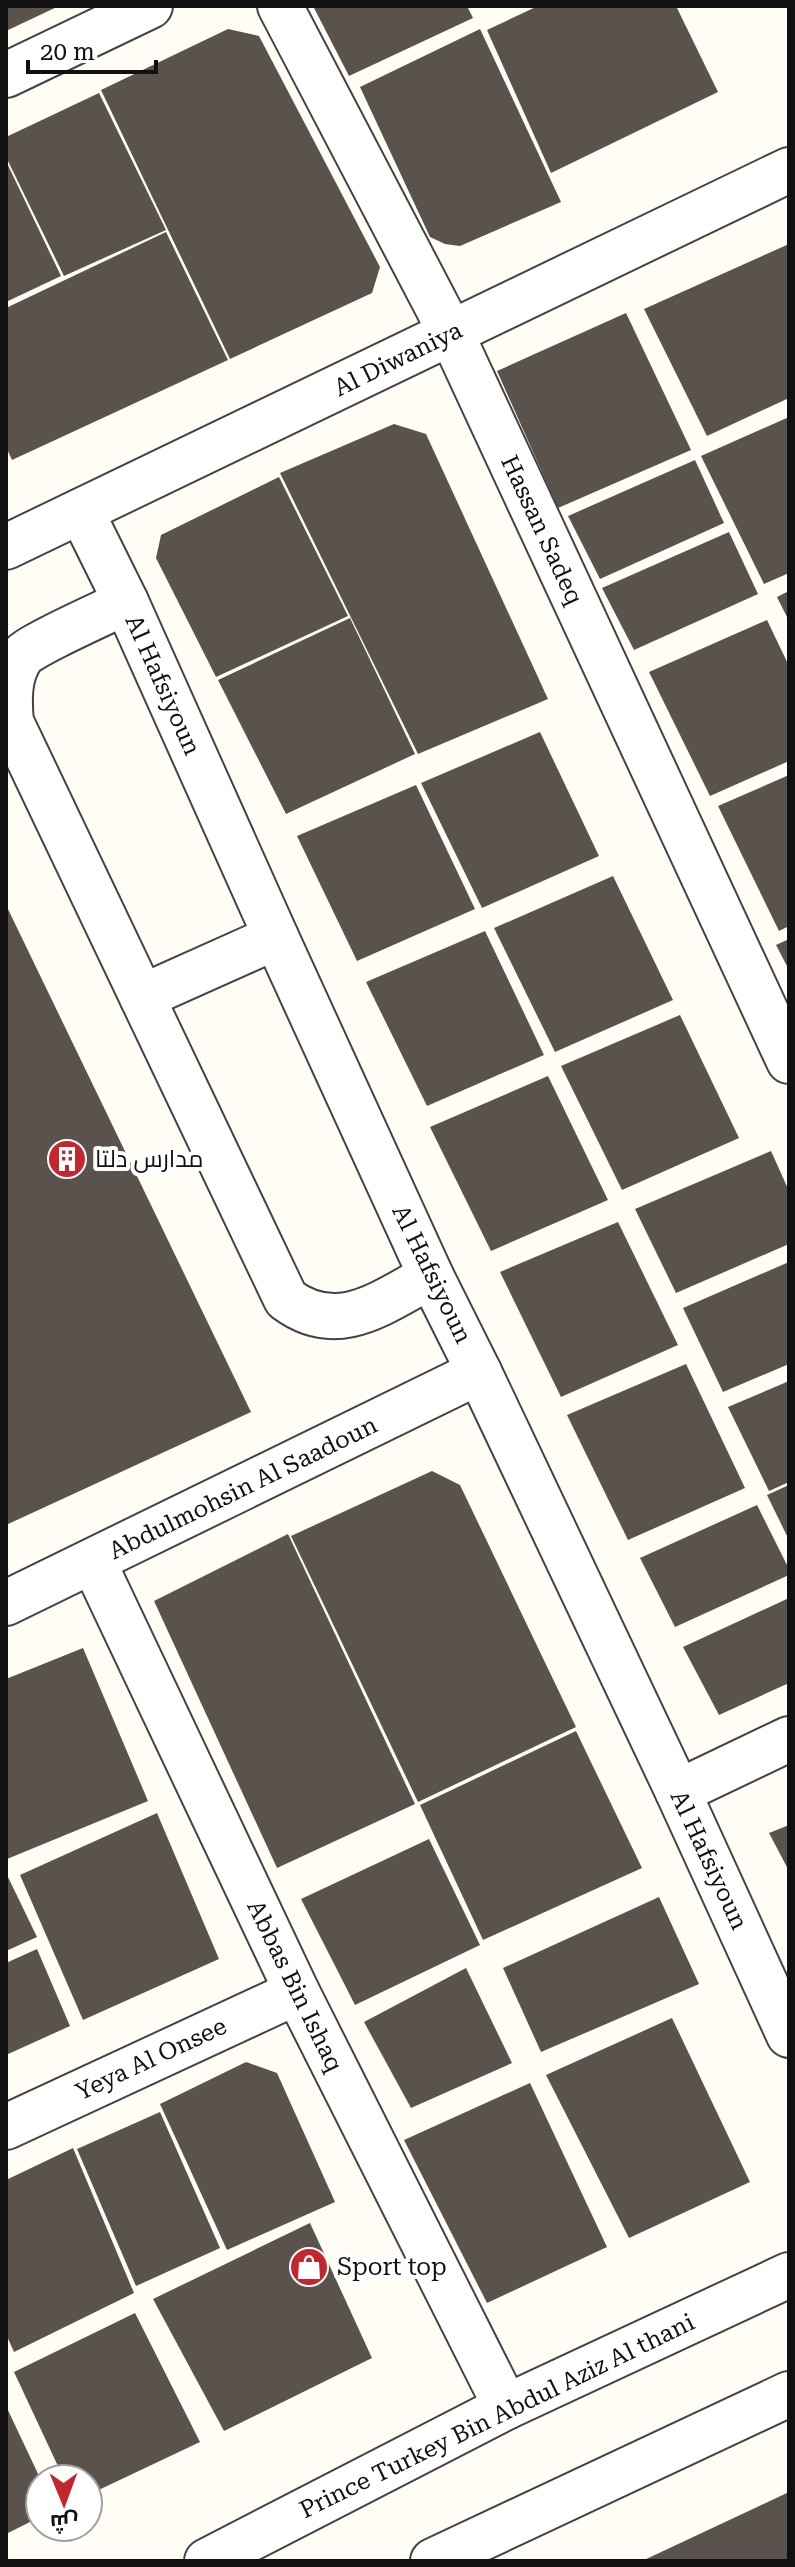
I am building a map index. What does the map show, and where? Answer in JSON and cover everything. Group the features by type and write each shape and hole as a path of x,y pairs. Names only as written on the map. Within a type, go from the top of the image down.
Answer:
{"street":[{"path":"6,75 150,6"},
{"name":"Hassan Sadeq","path":"280,6 451,333 789,1061"},
{"name":"Al Diwaniya","path":"6,547 789,170"},
{"name":"Al Hafsiyoun","path":"81,511 126,602 431,1276 678,1792 789,2035"},
{"path":"126,602 23,654 13,675 9,699 11,722 286,1299 304,1312 329,1317 361,1313 431,1276"},
{"path":"142,997 276,937"},
{"name":"Abdulmohsin Al Saadoun","path":"6,1603 479,1372"},
{"name":"Abbas Bin Ishaq","path":"93,1561 297,1992 506,2407"},
{"path":"678,1792 789,1739"},
{"name":"Yeya Al Onsee","path":"6,2127 297,1992"},
{"name":"Prince Turkey Bin Abdul Aziz Al thani","path":"207,2561 506,2407 789,2275"},
{"path":"433,2561 789,2394"}],"building":[{"path":"6,6 59,6 6,31"},
{"path":"313,6 467,6 473,18 349,76"},
{"path":"538,6 676,6 718,92 551,173 487,30"},
{"path":"228,29 259,36 380,267 372,293 230,359 101,90"},
{"path":"480,29 561,202 460,246 430,237 360,87"},
{"path":"99,93 166,230 64,276 6,157 6,137"},
{"path":"6,161 61,276 6,302"},
{"path":"166,232 228,360 12,460 6,447 6,308"},
{"path":"789,244 789,398 707,436 644,309"},
{"path":"626,313 691,450 558,508 497,371"},
{"path":"789,417 789,573 764,584 701,456"},
{"path":"394,424 426,434 548,699 418,754 280,473"},
{"path":"695,460 724,523 600,579 568,516"},
{"path":"279,477 348,616 216,677 156,558 161,535"},
{"path":"729,532 758,594 634,650 602,588"},
{"path":"789,591 789,621 777,597"},
{"path":"350,618 415,754 286,814 218,680"},
{"path":"767,620 789,666 789,761 710,796 649,672"},
{"path":"540,732 599,856 482,908 421,783"},
{"path":"789,775 789,926 779,931 718,806"},
{"path":"416,785 475,909 357,961 297,836"},
{"path":"613,876 673,1000 555,1052 494,928"},
{"name":"مدارس دلتا","path":"6,905 251,1412 6,1525"},
{"path":"485,931 544,1055 427,1106 366,982"},
{"path":"789,939 789,970 776,945"},
{"path":"680,1015 739,1138 622,1190 561,1066"},
{"path":"548,1076 608,1200 491,1251 430,1127"},
{"path":"771,1151 789,1191 789,1244 676,1293 635,1209"},
{"path":"618,1222 678,1345 561,1397 500,1272"},
{"path":"789,1262 789,1364 723,1392 683,1308"},
{"path":"686,1364 745,1488 628,1540 567,1415"},
{"path":"789,1381 789,1482 769,1491 728,1407"},
{"path":"432,1471 460,1485 576,1727 418,1802 291,1536"},
{"path":"789,1485 789,1540 767,1495"},
{"path":"757,1505 789,1569 789,1575 675,1627 640,1558"},
{"path":"288,1534 415,1804 277,1868 154,1601"},
{"path":"789,1598 789,1683 719,1715 683,1647"},
{"path":"83,1648 148,1801 7,1859 6,1679"},
{"path":"576,1731 642,1868 483,1940 420,1805"},
{"path":"157,1813 219,1959 83,2020 20,1875"},
{"path":"789,1825 789,1871 769,1833"},
{"path":"429,1839 480,1945 355,2005 301,1899"},
{"path":"6,1873 37,1937 6,1951"},
{"path":"659,1897 699,1984 541,2052 503,1968"},
{"path":"37,1949 70,2026 6,2055 6,1963"},
{"path":"466,1968 512,2063 411,2108 364,2022"},
{"path":"672,2018 750,2182 629,2238 546,2075"},
{"path":"246,2062 277,2073 335,2202 227,2250 160,2104"},
{"path":"530,2083 607,2247 487,2303 404,2140"},
{"path":"160,2112 220,2248 136,2286 77,2149"},
{"path":"73,2148 134,2293 14,2352 6,2334 6,2180"},
{"path":"310,2223 372,2358 224,2431 153,2299"},
{"path":"135,2313 200,2442 104,2487 104,2463 57,2463 14,2372"},
{"path":"6,2406 33,2463 24,2463 24,2525 6,2534"},
{"path":"789,2492 789,2561 642,2561"}],"place":[{"name":"مدارس دلتا","path":"67,1159"},
{"name":"Sport top","path":"309,2267"}]}
